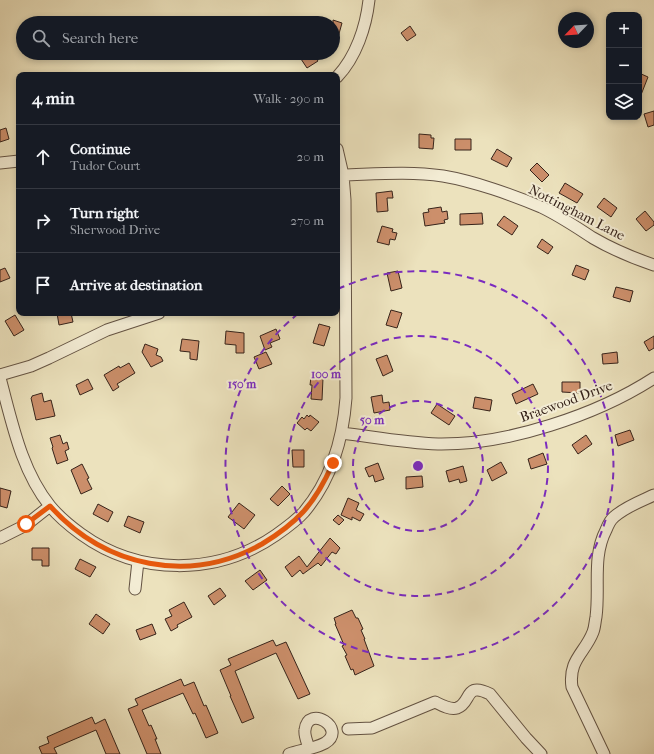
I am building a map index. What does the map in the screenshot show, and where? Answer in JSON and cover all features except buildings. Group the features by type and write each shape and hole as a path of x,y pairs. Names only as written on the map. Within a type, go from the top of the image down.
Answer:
{"street":[{"path":"340,74 353,55 362,34 368,0"},
{"path":"0,163 16,161"},
{"path":"149,316 107,330 43,361 0,376 22,456 34,482 50,506 71,527 98,545 126,558 163,566 193,566 209,564 242,554 270,540 304,512 316,495 333,463 342,433 346,398 341,304 345,200 343,175 340,162"},
{"name":"Nottingham Lane","path":"343,175 396,173 442,176 462,180 541,207 621,252 654,265"},
{"name":"Braewood Drive","path":"342,433 439,444 463,443 498,438 552,425 579,415 639,388 654,378"},
{"path":"604,754 572,687 572,669 578,656 594,631 598,594 598,556 602,537 612,518 654,495"},
{"path":"0,538 26,524 50,506"},
{"path":"135,589 138,561"},
{"path":"348,729 372,728 435,702 450,708 456,708 461,705 471,692 476,689 490,694 541,754"},
{"path":"289,754 309,748"}],"route":[{"path":"26,524 50,506 60,518 84,536 113,553 126,558 163,566 193,566 209,564 242,554 270,540 282,531 304,512 320,489 333,463"}]}
